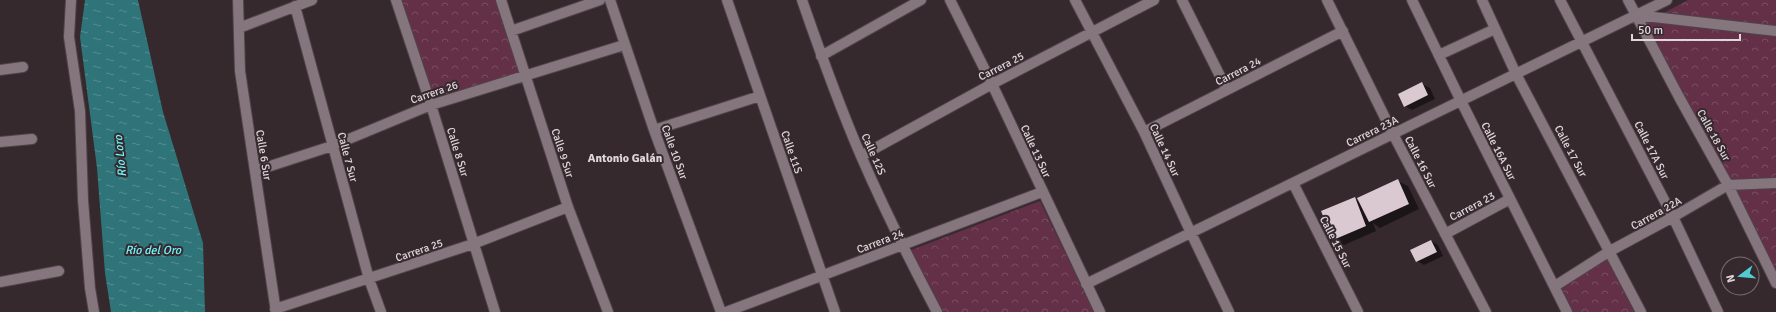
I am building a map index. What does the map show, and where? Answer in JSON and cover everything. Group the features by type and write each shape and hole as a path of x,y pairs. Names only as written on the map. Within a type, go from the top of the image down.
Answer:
{"street":[{"path":"71,0 69,37 80,111 84,207 90,288 94,312"},
{"name":"Calle 6 Sur","path":"238,0 240,71 276,311"},
{"path":"239,28 312,0"},
{"name":"Calle 8 Sur","path":"396,0 431,105 495,312"},
{"name":"Calle 9 Sur","path":"501,0 568,206 608,312"},
{"path":"511,31 600,0"},
{"name":"Calle 10 Sur","path":"610,0 654,130 721,312"},
{"name":"Calle 11S","path":"727,0 835,312"},
{"name":"Calle 12S","path":"802,0 821,56 861,156 903,245 937,312"},
{"path":"821,56 921,0"},
{"name":"Calle 13 Sur","path":"950,0 992,84 1100,312"},
{"name":"Calle 14 Sur","path":"1075,0 1144,132 1229,312"},
{"name":"Carrera 25","path":"861,156 992,84 1154,0"},
{"path":"1182,0 1227,90"},
{"name":"Calle 16 Sur","path":"1327,0 1393,134 1485,312"},
{"name":"Calle 16A Sur","path":"1412,0 1567,312"},
{"name":"Calle 17 Sur","path":"1482,0 1516,74 1641,312"},
{"name":"Calle 17A Sur","path":"1560,0 1583,41 1673,217 1718,312"},
{"name":"Calle 18 Sur","path":"1628,0 1679,97 1728,185 1776,283"},
{"name":"Carrera 23A","path":"1086,284 1667,0"},
{"name":"Calle 7 Sur","path":"295,6 369,279 381,312"},
{"path":"1636,16 1776,31"},
{"path":"1439,55 1495,29"},
{"name":"Carrera 24","path":"1144,132 1343,31"},
{"name":"Carrera 26","path":"255,171 332,146 431,105 624,45"},
{"path":"0,70 23,67"},
{"path":"654,130 760,96"},
{"path":"0,142 32,139"},
{"name":"Calle 15 Sur","path":"1293,183 1358,312"},
{"name":"Carrera 22A","path":"1555,286 1610,252 1728,185 1776,183"},
{"name":"Carrera 24","path":"726,312 1042,192"},
{"name":"Carrera 23","path":"1445,234 1510,199"},
{"name":"Carrera 25","path":"276,311 473,244 568,206"},
{"path":"0,282 59,271"}],"green space":[{"path":"396,0 501,0 526,75 431,105"},
{"path":"1688,0 1776,0 1776,277 1643,24"},
{"path":"1040,201 1094,312 943,312 911,250"},
{"path":"1609,257 1637,312 1571,312 1561,288"}],"water":[{"name":"Río del Oro","path":"85,0 138,0 163,112 203,243 205,312 111,312 105,273 97,168 80,37"}],"building":[{"path":"1422,82 1428,95 1404,107 1398,94"},
{"path":"1398,179 1409,204 1369,222 1357,198"},
{"path":"1355,197 1366,226 1333,240 1321,211"},
{"path":"1431,240 1437,252 1416,262 1410,250"}],"district":[{"name":"Antonio Galán","path":"625,158"}],"water label":[{"name":"Río Loro","path":"120,156"}]}
